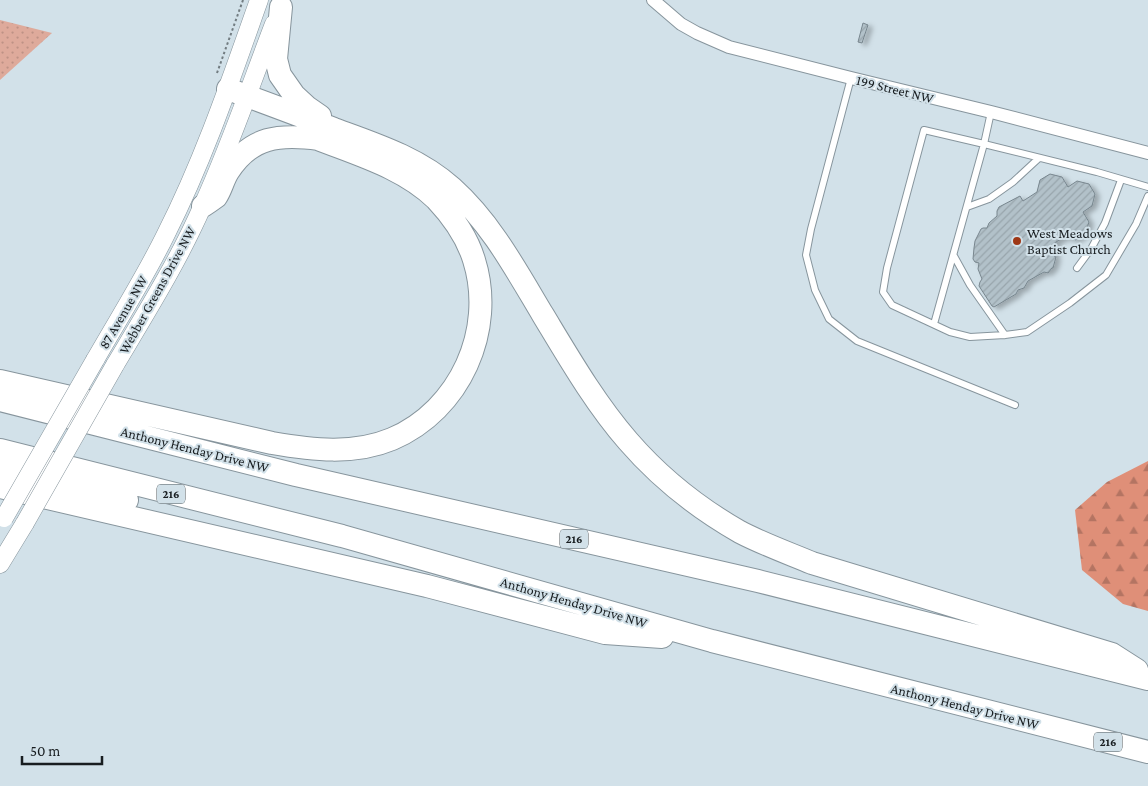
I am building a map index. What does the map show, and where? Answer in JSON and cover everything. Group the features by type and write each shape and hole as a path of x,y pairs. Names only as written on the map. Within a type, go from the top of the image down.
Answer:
{"highway":[{"path":"282,3 276,59 280,75 294,95 307,107 356,137"},
{"path":"231,95 356,137 396,153 427,169 451,187 490,230 571,362 628,441 656,470 698,505 742,533 795,556 834,570 1112,654 1148,678"},
{"path":"0,381 272,443 306,449 360,448 391,439 420,423 446,400 464,372 472,354 480,320 480,291 474,259 453,219 425,190 388,167 319,139 231,95"},
{"path":"203,206 216,196 225,176 235,161 253,146 262,141 278,137 300,136 319,139"},
{"name":"Anthony Henday Drive NW","path":"0,400 296,475 758,581 1148,678"},
{"name":"Anthony Henday Drive NW","path":"0,450 342,536 712,641 1148,752"},
{"path":"0,471 244,528 342,536"},
{"path":"0,487 427,586 605,632 712,641"}],"main road":[{"name":"Webber Greens Drive NW","path":"0,564 160,287 203,206 231,95 259,0"},
{"name":"Webber Greens Drive NW","path":"231,95 282,3"},
{"name":"87 Avenue NW","path":"2,521 166,235 231,95"}],"street":[{"name":"199 Street NW","path":"653,0 681,24 697,33 744,51 1148,153"}],"lane":[{"path":"851,78 806,255 815,290 829,319 857,341 1015,405"},
{"path":"934,324 954,256 991,112"},
{"path":"1148,187 1097,172 924,130 887,268 883,292 892,305 950,332 970,337 1027,332 1106,275 1136,224 1148,196"},
{"path":"967,207 989,199 1013,182 1038,158"},
{"path":"1077,268 1091,249 1105,223 1121,180"},
{"path":"954,256 970,285 1005,335"}],"path":[{"path":"231,95 243,0"}],"shaded area":[{"path":"0,20 52,33 0,80"}],"green space":[{"path":"1148,461 1148,611 1123,604 1082,570 1075,510 1107,482"}],"building":[{"path":"863,23 868,25 862,43 858,42"},
{"name":"West Meadows Baptist Church","path":"1050,174 1062,177 1068,187 1077,181 1089,184 1095,194 1092,206 1083,212 1089,222 1085,234 1076,240 1065,237 1056,242 1054,251 1056,257 1053,268 1048,273 1044,272 1028,281 1024,288 1018,290 1016,294 994,307 979,286 982,279 978,269 979,263 973,259 975,241 981,229 987,228 989,223 997,216 999,207 1020,196 1023,201 1037,192 1040,180"}],"place":[{"name":"West Meadows Baptist Church","path":"1017,241"}]}
